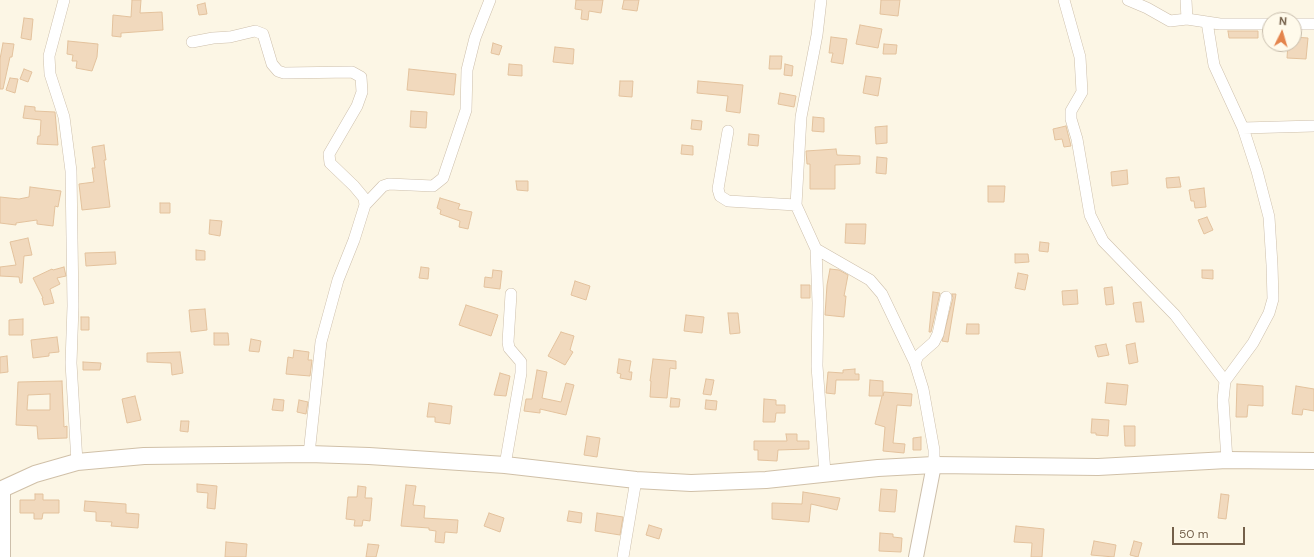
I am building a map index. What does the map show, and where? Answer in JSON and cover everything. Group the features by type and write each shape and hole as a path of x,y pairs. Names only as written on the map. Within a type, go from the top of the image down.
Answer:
{"main road":[{"path":"2,490 35,474 77,462 144,456 309,454 505,465 636,480 691,483 758,481 878,468 934,465 1098,467 1226,460 1314,461"}],"street":[{"path":"64,0 49,56 50,74 64,118 71,171 73,306 71,363 77,462"},
{"path":"365,205 383,186 389,184 433,186 443,178 466,110 467,70 476,38 490,0"},
{"path":"821,0 817,35 801,117 796,205 816,249 818,303 817,366 825,473"},
{"path":"1064,0 1080,57 1082,92 1071,111 1071,119 1077,139 1090,215 1103,241 1175,315 1225,381"},
{"path":"1128,0 1147,8 1170,21 1186,19 1220,24 1262,24"},
{"path":"1186,0 1186,19"},
{"path":"1207,22 1214,65 1243,128 1269,217 1273,299 1264,325 1254,343 1225,381 1222,400 1226,460"},
{"path":"1302,24 1314,24"},
{"path":"192,42 213,38 230,37 255,31 263,34 272,64 278,71 284,73 352,72 361,77 362,92 357,106 329,154 330,162 364,198 365,205 354,240 338,280 321,342 309,454"},
{"path":"1243,128 1314,126"},
{"path":"728,131 718,189 720,196 728,201 796,205"},
{"path":"816,249 870,280 882,294 915,363 923,389 934,450 934,465 916,557"},
{"path":"505,465 521,373 520,362 509,348 508,342 511,294"},
{"path":"915,363 918,356 934,342 938,334 946,297"},
{"path":"623,557 636,480"},
{"path":"2,490 3,557"}],"building":[{"path":"132,0 141,0 140,13 162,12 163,30 121,33 121,37 112,36 113,15 131,17"},
{"path":"576,0 603,0 601,13 589,11 588,20 581,19 582,10 575,9"},
{"path":"624,0 639,0 637,11 622,9"},
{"path":"881,0 900,0 898,16 880,14"},
{"path":"205,3 207,14 199,15 197,5"},
{"path":"24,18 33,19 31,40 21,38"},
{"path":"860,25 882,29 878,48 856,44"},
{"path":"1228,31 1258,31 1258,38 1229,38"},
{"path":"831,37 847,39 843,64 831,62 833,53 829,53"},
{"path":"1302,38 1308,38 1306,59 1287,58 1287,52 1302,52"},
{"path":"68,41 98,44 97,57 92,71 76,68 77,61 72,61 73,55 67,54"},
{"path":"3,43 14,44 3,89 0,89 0,59"},
{"path":"493,43 502,46 499,55 491,53"},
{"path":"884,44 897,45 896,54 883,54"},
{"path":"555,47 574,49 573,64 553,62"},
{"path":"770,56 782,56 781,69 769,69"},
{"path":"509,64 522,65 522,76 508,75"},
{"path":"785,64 793,66 792,76 784,75"},
{"path":"24,69 32,72 28,82 20,79"},
{"path":"409,69 456,74 454,95 407,90"},
{"path":"866,76 881,78 878,96 863,93"},
{"path":"10,78 18,79 15,93 6,90"},
{"path":"620,81 633,81 632,97 619,96"},
{"path":"698,81 743,85 740,113 726,111 728,96 697,93"},
{"path":"780,93 796,96 794,107 778,104"},
{"path":"25,106 35,107 35,111 55,112 58,145 37,144 38,136 40,136 41,120 23,118"},
{"path":"411,111 427,112 426,128 410,127"},
{"path":"813,117 824,118 824,132 812,131"},
{"path":"692,120 702,121 701,130 691,129"},
{"path":"887,126 887,143 876,144 875,127"},
{"path":"1066,126 1071,146 1064,147 1062,139 1055,140 1053,129"},
{"path":"749,134 759,135 758,146 748,145"},
{"path":"104,145 106,160 104,160 110,207 82,210 79,184 94,182 92,168 95,168 92,147"},
{"path":"682,145 693,146 693,155 681,154"},
{"path":"836,149 837,155 860,156 860,164 835,165 835,189 810,189 810,164 807,164 806,151"},
{"path":"877,157 887,158 886,174 876,173"},
{"path":"1127,170 1128,184 1112,186 1111,172"},
{"path":"1179,177 1181,187 1167,188 1166,178"},
{"path":"516,181 528,181 528,191 517,190"},
{"path":"988,186 1005,186 1004,202 988,202"},
{"path":"30,187 61,191 58,207 55,206 53,226 37,224 37,220 16,223 16,225 0,223 0,197 19,199 29,197"},
{"path":"1204,188 1206,207 1195,208 1194,201 1191,201 1189,190"},
{"path":"440,198 460,204 458,209 472,212 468,229 459,227 460,221 440,214 441,210 437,208"},
{"path":"160,203 170,203 170,213 160,213"},
{"path":"1207,217 1213,230 1204,234 1198,220"},
{"path":"210,220 222,221 220,236 209,234"},
{"path":"846,224 866,224 865,244 845,243"},
{"path":"28,238 32,255 24,256 22,283 20,283 19,277 0,276 0,267 16,265 10,242"},
{"path":"1040,242 1049,243 1048,252 1039,251"},
{"path":"196,250 205,251 205,260 196,260"},
{"path":"115,252 116,264 86,266 85,253"},
{"path":"1015,254 1028,254 1029,262 1015,263"},
{"path":"64,267 66,276 57,278 60,284 50,289 54,303 44,305 43,298 33,278 52,269"},
{"path":"421,267 429,268 428,279 419,278"},
{"path":"830,269 839,270 848,275 844,296 846,296 844,317 825,315 827,285"},
{"path":"493,270 502,271 500,289 484,287 485,277 492,278"},
{"path":"1202,270 1213,270 1213,279 1202,278"},
{"path":"1018,273 1028,275 1025,290 1015,288"},
{"path":"575,281 590,286 586,300 571,295"},
{"path":"801,285 810,285 810,298 801,298"},
{"path":"1112,287 1114,304 1106,305 1104,288"},
{"path":"1077,290 1078,304 1063,305 1062,291"},
{"path":"933,292 940,293 931,332 929,332"},
{"path":"952,294 956,294 948,342 942,341 953,298"},
{"path":"1141,302 1144,322 1136,322 1133,303"},
{"path":"466,305 498,315 491,336 459,325"},
{"path":"205,309 207,330 191,332 189,310"},
{"path":"728,313 738,313 740,333 730,334"},
{"path":"686,315 704,317 702,333 684,331"},
{"path":"81,317 89,317 89,330 81,330"},
{"path":"23,319 23,335 9,335 9,320"},
{"path":"967,324 979,324 979,334 966,334"},
{"path":"561,332 574,336 570,350 573,352 565,365 548,356"},
{"path":"214,333 228,333 229,345 214,345"},
{"path":"57,337 59,352 49,353 49,356 33,358 31,340"},
{"path":"251,339 261,341 259,352 249,351"},
{"path":"1135,343 1138,362 1129,364 1126,345"},
{"path":"1106,344 1109,355 1098,357 1095,346"},
{"path":"294,350 309,352 308,360 312,360 310,376 286,374 288,357 293,358"},
{"path":"180,352 183,373 172,375 171,363 147,362 147,353"},
{"path":"7,356 8,372 0,373 0,357"},
{"path":"619,359 631,361 629,372 632,372 631,380 620,378 621,374 617,373"},
{"path":"653,359 676,361 676,369 670,368 667,398 650,397 650,381"},
{"path":"83,362 101,363 100,370 83,370"},
{"path":"855,369 855,374 859,374 859,380 836,380 835,394 826,393 828,372 843,373 843,370"},
{"path":"537,370 547,372 542,398 561,402 566,383 574,385 566,415 540,409 540,413 524,411 526,399 532,399"},
{"path":"500,373 510,376 506,396 494,395"},
{"path":"706,379 714,380 711,395 703,394"},
{"path":"870,380 883,381 883,396 884,392 912,394 911,406 897,405 893,443 905,444 904,453 883,451 885,427 875,424 882,396 869,396"},
{"path":"62,381 64,427 67,426 67,438 38,439 37,426 16,425 18,382","holes":["50,394 50,410 27,410 28,395"]},
{"path":"1107,383 1128,385 1126,405 1105,403"},
{"path":"1237,384 1263,386 1263,406 1248,405 1247,417 1236,417"},
{"path":"1296,386 1314,389 1314,411 1303,409 1302,415 1292,414"},
{"path":"135,396 141,420 127,423 122,399"},
{"path":"671,398 680,399 679,407 670,407"},
{"path":"274,399 284,400 283,411 272,410"},
{"path":"764,399 776,400 776,405 785,405 785,413 776,413 775,422 763,422"},
{"path":"299,400 308,402 306,414 297,412"},
{"path":"706,400 717,401 716,410 705,409"},
{"path":"429,403 452,406 450,424 435,422 435,417 427,417"},
{"path":"1092,419 1109,420 1108,436 1091,433"},
{"path":"181,421 189,421 188,432 180,431"},
{"path":"1124,426 1135,426 1135,446 1125,446"},
{"path":"786,434 797,434 797,441 809,441 809,449 778,450 777,461 758,460 758,450 754,450 754,441 787,441"},
{"path":"587,436 600,438 597,457 584,455"},
{"path":"921,437 921,450 913,450 913,438"},
{"path":"197,484 217,486 215,509 207,508 208,493 197,492"},
{"path":"406,485 416,486 413,505 425,506 424,518 458,520 457,533 445,532 444,543 435,542 436,531 429,530 429,528 401,526"},
{"path":"358,486 366,487 365,498 372,498 370,521 363,520 362,526 354,526 355,520 346,519 348,497 357,497"},
{"path":"881,489 897,490 895,512 879,511"},
{"path":"803,492 840,498 837,510 811,504 809,522 772,519 772,503 802,504"},
{"path":"35,494 43,494 43,500 59,500 59,513 43,513 42,519 34,519 34,513 20,513 20,500 35,500"},
{"path":"1221,494 1229,495 1226,519 1218,518"},
{"path":"85,501 126,504 126,513 139,514 138,528 111,526 112,522 96,521 96,512 84,511"},
{"path":"569,511 582,513 581,523 567,521"},
{"path":"489,513 504,518 500,532 484,526"},
{"path":"597,513 623,517 620,535 595,531"},
{"path":"649,525 662,529 659,539 646,535"},
{"path":"1016,526 1044,529 1042,557 1031,557 1032,543 1014,542"},
{"path":"880,533 893,534 893,537 902,538 901,552 879,551"},
{"path":"1094,541 1116,545 1114,557 1091,555"},
{"path":"1134,541 1142,543 1138,557 1130,555"},
{"path":"226,542 247,544 246,557 225,557"},
{"path":"368,544 379,545 376,557 366,557"}]}
